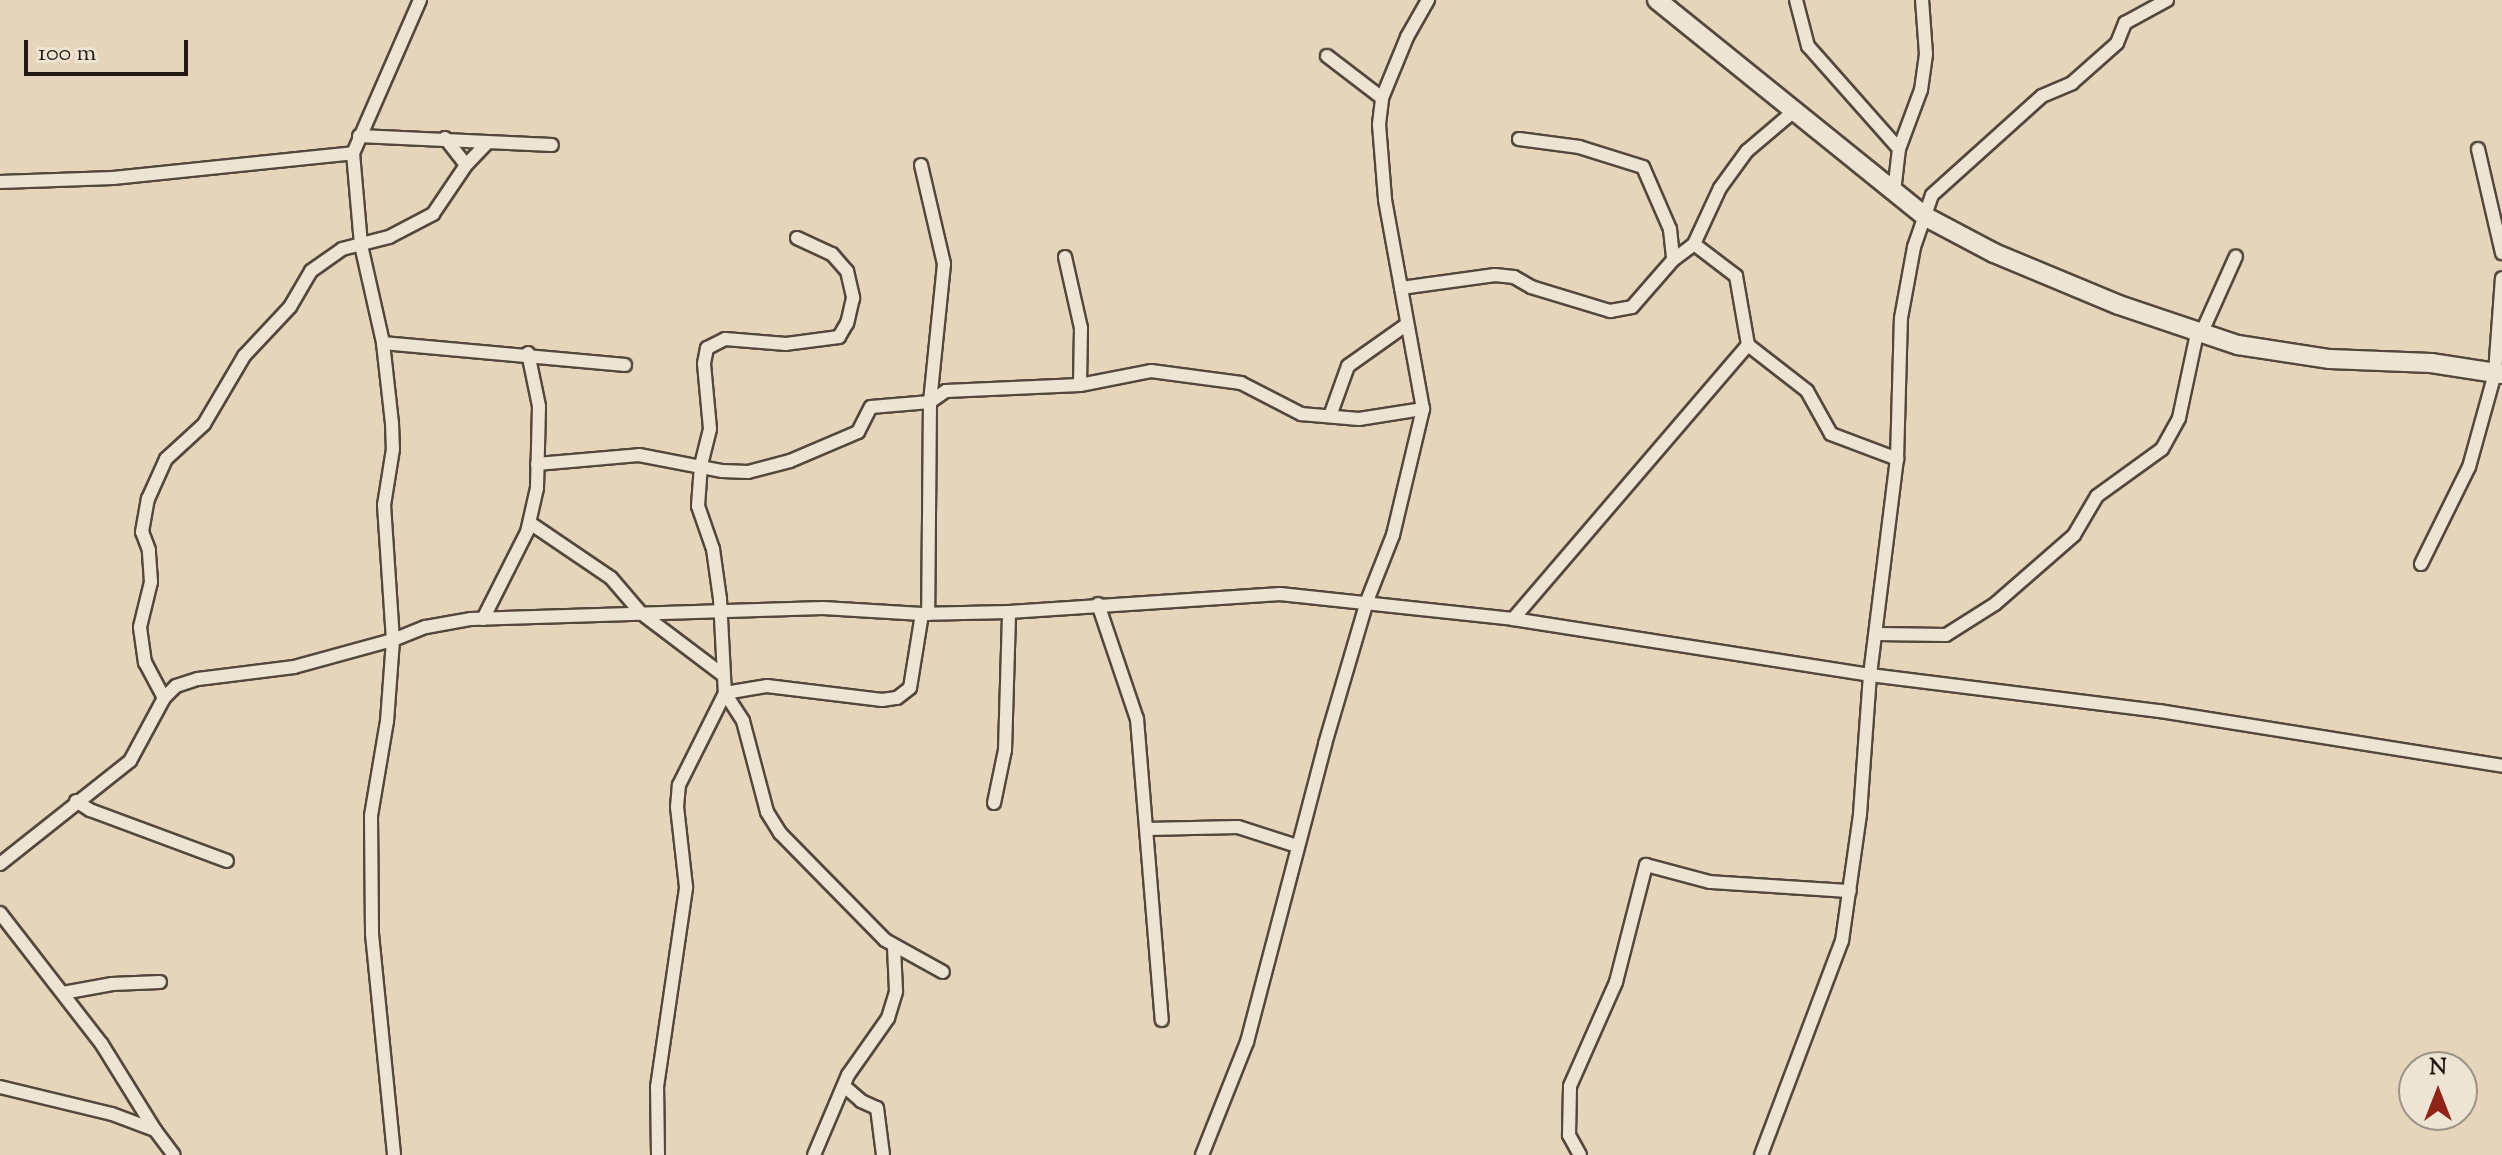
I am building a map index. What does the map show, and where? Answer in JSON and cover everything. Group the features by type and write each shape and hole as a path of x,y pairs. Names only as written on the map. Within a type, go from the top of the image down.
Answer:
{"street":[{"path":"394,1155 372,934 371,816 387,721 393,640 384,505 393,449 383,343 361,245 353,153 420,0"},
{"path":"1202,1155 1247,1042 1297,846 1367,601 1393,535 1423,409 1385,199 1379,124 1382,98 1407,37 1428,0"},
{"path":"1657,0 1674,8 1793,112 1926,217 1955,235 2057,280 2197,333 2238,345 2330,359 2431,363 2498,373"},
{"path":"1796,0 1808,46 1899,149"},
{"path":"1894,192 1899,149 1921,90 1926,54 1922,0"},
{"path":"1761,1155 1842,941 1860,814 1870,675 1878,634 1888,507 1897,459 1901,318 1914,247 1932,195 2042,96 2072,83 2095,63 2117,43 2125,23 2167,0"},
{"path":"1327,56 1382,98"},
{"path":"1401,288 1495,275 1514,277 1531,287 1610,311 1632,307 1673,260 1694,244 1720,188 1747,151 1793,112"},
{"path":"359,136 552,145"},
{"path":"445,138 466,165"},
{"path":"1519,139 1579,147 1643,167 1670,229 1673,260"},
{"path":"164,698 145,663 140,627 151,582 149,550 142,532 148,499 166,459 204,424 244,356 290,307 311,271 342,249 389,237 433,214 466,165 487,143"},
{"path":"2478,149 2502,253"},
{"path":"0,182 113,178 353,153"},
{"path":"725,693 767,686 882,700 897,698 910,688 925,614 930,402 944,264 921,165"},
{"path":"797,238 832,254 847,271 853,298 847,323 839,337 811,342 725,339 707,348 705,380 710,429 701,465 698,506 713,549 725,693 743,721 767,812 780,833 894,947 943,972"},
{"path":"1694,244 1736,276 1748,345 1807,391 1831,434 1897,459"},
{"path":"2197,333 2201,334 2236,256"},
{"path":"1065,257 1081,328 1080,385"},
{"path":"2421,564 2469,467 2498,373 2502,278"},
{"path":"1330,416 1348,366 1407,324"},
{"path":"1878,634 1946,635 1995,604 2074,535 2097,496 2162,449 2179,418 2197,333"},
{"path":"383,343 528,353 625,365"},
{"path":"1513,619 1748,345"},
{"path":"483,619 516,561 530,523 537,464 539,406 528,353"},
{"path":"537,464 639,455 722,471 748,472 790,461 858,432 871,407 930,402 946,391 973,387 1080,385 1151,371 1241,383 1301,414 1359,419 1423,409"},
{"path":"530,523 611,578 641,613 723,675"},
{"path":"0,864 130,761 164,698 176,686 198,679 294,667 393,640 426,627 483,619 823,608 925,614 1009,612 1280,594 1513,619 1870,675 2160,711 2502,766"},
{"path":"1098,604 1137,719 1162,1020"},
{"path":"994,803 1005,750 1009,612"},
{"path":"658,1155 657,1087 686,887 677,807 679,785 725,693"},
{"path":"76,801 90,810 227,861"},
{"path":"1147,829 1238,827 1297,846"},
{"path":"1580,1155 1569,1135 1570,1086 1616,982 1646,865 1710,882 1850,891"},
{"path":"0,913 101,1043 174,1155"},
{"path":"814,1155 848,1075 888,1018 896,991 894,947"},
{"path":"63,993 112,984 160,982"},
{"path":"844,1086 861,1101 877,1108 883,1155"},
{"path":"0,1087 112,1114 155,1130"}]}
